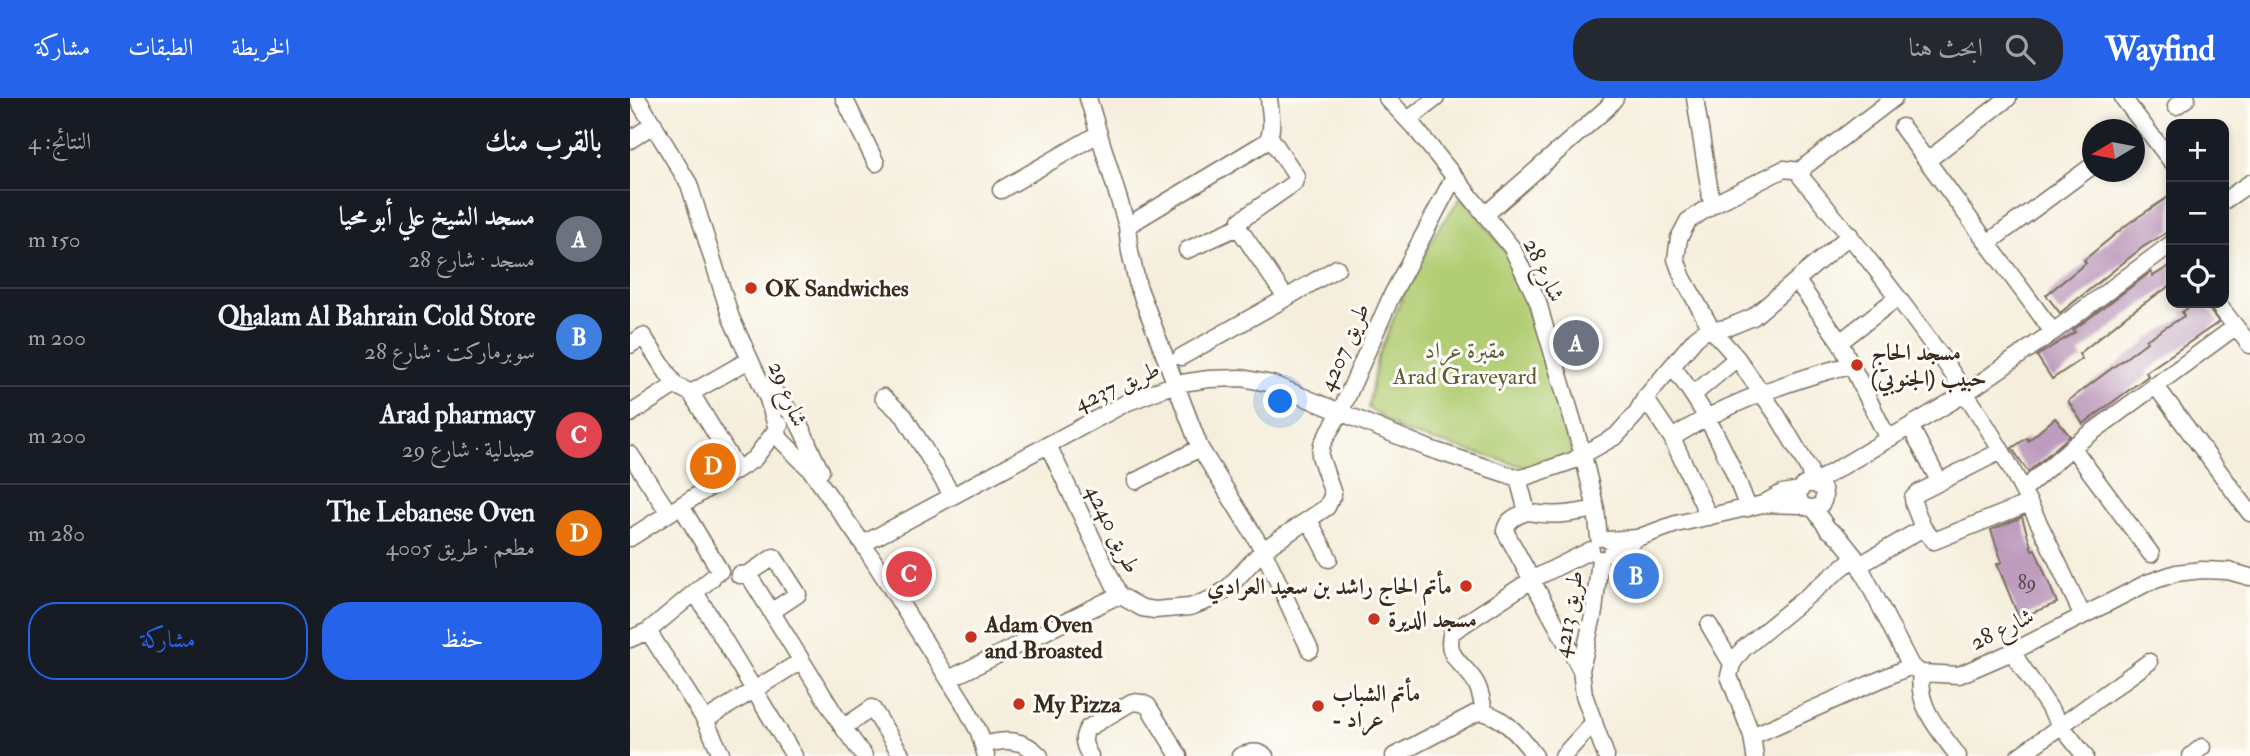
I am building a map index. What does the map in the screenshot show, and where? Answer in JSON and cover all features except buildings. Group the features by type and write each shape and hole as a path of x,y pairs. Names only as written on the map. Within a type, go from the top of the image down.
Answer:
{"street":[{"name":"شارع 29","path":"636,98 689,184 721,288 749,360 768,399 776,429 787,448 810,469 866,542"},
{"name":"شارع 29","path":"649,98 698,180 729,290 741,322 776,395 795,419 814,460 985,724 989,750"},
{"path":"844,98 876,163"},
{"path":"1088,98 1127,226 1138,286 1200,448 1263,550 1310,650"},
{"path":"1187,250 1238,227 1241,220 1294,183 1296,176 1293,168 1270,137 1269,98"},
{"name":"شارع 28","path":"1387,98 1512,248 1538,302 1583,456 1602,548"},
{"path":"1408,120 1436,98"},
{"path":"1485,215 1615,98"},
{"path":"1695,98 1712,205"},
{"path":"1801,174 1894,98"},
{"path":"1927,160 2008,98"},
{"path":"2123,98 2134,119"},
{"path":"630,140 654,124"},
{"path":"1902,127 2053,332"},
{"path":"1001,190 1098,134"},
{"path":"1127,226 1266,142 1270,137"},
{"path":"2145,137 2166,156"},
{"path":"1958,756 1926,711 1916,669 1885,619 1857,561 1839,537 1828,529 1812,493 1810,471 1762,392 1712,330 1684,278 1676,258 1679,238 1688,221 1712,205 1784,169 1801,174 1898,297 1966,393 2026,497 2082,614"},
{"path":"1989,243 2082,173"},
{"name":"طريق 4207","path":"1263,550 1327,507 1331,500 1331,487 1320,451 1321,444 1340,413 1391,297 1454,177"},
{"path":"2229,198 2250,183"},
{"path":"1238,227 1286,298"},
{"path":"1527,512 1518,478 1537,474 1583,456 1616,436 1696,338 1753,317 1850,235"},
{"path":"1485,712 1476,684 1454,660 1450,650 1451,632 1533,579 1602,548 1630,545 1637,538 1676,524 1812,493 1841,467 1966,393 2170,245"},
{"path":"1181,357 1338,268"},
{"path":"1797,281 1840,342 1888,439"},
{"path":"1840,342 1898,297"},
{"path":"2221,308 2250,345"},
{"path":"2001,451 1939,481 1913,498 1923,528 1934,541 2026,497 2072,447 2235,327"},
{"path":"630,345 643,336 675,385 691,393 737,469"},
{"path":"1694,394 1737,358"},
{"path":"691,393 749,360"},
{"path":"1672,438 1762,392 1787,382 1850,365"},
{"path":"1672,366 1694,394 1756,506"},
{"name":"طريق 4237","path":"866,542 1134,399 1175,384 1209,379 1242,378 1272,384 1430,449 1518,478"},
{"path":"630,414 675,385"},
{"path":"2155,385 2250,513"},
{"path":"883,397 904,416 952,495"},
{"path":"1645,398 1672,438 1709,517"},
{"path":"754,458 776,429 784,422 795,419"},
{"path":"1910,426 1939,481"},
{"path":"630,538 754,458 787,448 804,436"},
{"name":"طريق 4240","path":"1048,445 1119,595 1142,608 1155,610 1190,607 1209,600 1227,589 1263,550"},
{"path":"2072,447 2151,554"},
{"path":"1136,481 1200,448"},
{"path":"630,454 675,510 716,575 648,631 630,639"},
{"path":"1581,670 1505,531 1511,519 1527,512 1563,516 1596,509"},
{"path":"1309,520 1329,559"},
{"path":"1730,670 1743,649 1857,561 1923,528"},
{"name":"طريق 4213","path":"1602,548 1594,611 1581,670 1584,695 1606,756"},
{"path":"771,612 798,594 774,557 744,575 864,756"},
{"name":"شارع 28","path":"1916,669 1959,675 2012,652 2147,583 2176,573 2228,571 2250,577"},
{"path":"695,592 794,756"},
{"path":"953,676 1119,595"},
{"path":"1709,625 1730,670 1752,736 1755,756"},
{"path":"648,631 705,720 722,756"},
{"path":"2012,652 2062,727 2085,756"},
{"path":"705,720 801,661"},
{"path":"2019,756 2149,662"},
{"path":"1752,736 1916,669"},
{"path":"1090,756 1084,741 1084,733 1088,728 1132,702 1138,702 1148,706 1179,756"},
{"path":"842,726 872,708 902,756"},
{"path":"1394,756 1478,712 1485,712 1500,720 1535,756"},
{"path":"1563,756 1594,722"},
{"path":"989,750 1014,741 1031,748 1040,756"},
{"path":"1240,756 1253,752 1260,752 1265,756"}],"green space":[{"name":"مقبرة عراد Arad Graveyard","path":"1462,196 1508,255 1535,308 1573,459 1539,471 1404,432 1368,408 1377,359 1404,293 1437,231"}],"place":[{"name":"OK Sandwiches","path":"751,288"},
{"name":"مسجد الشيخ علي أبو محيا","path":"1576,343"},
{"name":"مسجد الحاج حبيب (الجنوبي)","path":"1857,365"},
{"name":"The Lebanese Oven","path":"713,466"},
{"name":"Arad pharmacy","path":"909,574"},
{"name":"Qhalam Al Bahrain Cold Store","path":"1636,576"},
{"name":"مأتم الحاج راشد بن سعيد العرادي","path":"1466,586"},
{"name":"مسجد الديرة","path":"1374,619"},
{"name":"Adam Oven and Broasted","path":"971,637"},
{"name":"My Pizza","path":"1019,704"},
{"name":"مأتم الشباب - عراد","path":"1318,706"}]}
